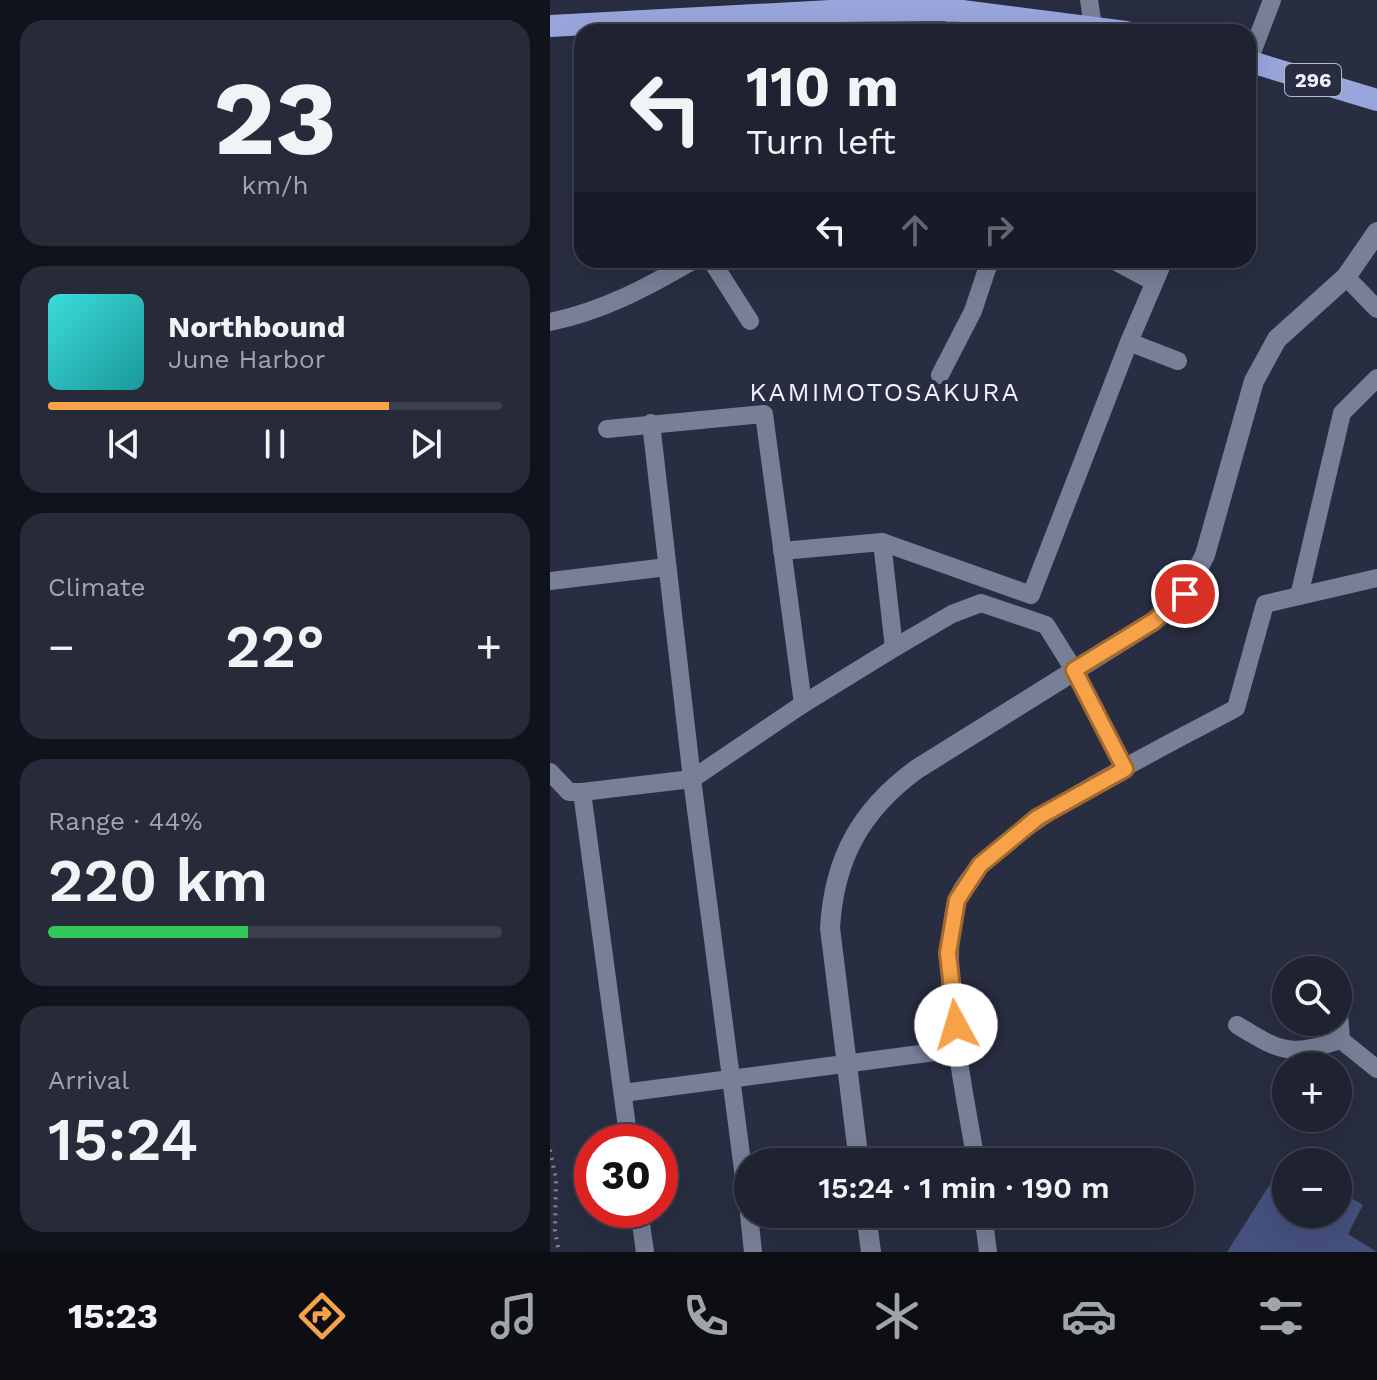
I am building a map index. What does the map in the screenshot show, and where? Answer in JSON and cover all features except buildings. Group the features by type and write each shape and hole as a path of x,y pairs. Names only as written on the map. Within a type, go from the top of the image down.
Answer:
{"highway":[{"path":"587,24 831,11 1037,24"},
{"path":"550,26 574,25"},
{"name":"296","path":"1256,64 1377,100"}],"street":[{"path":"1089,0 1093,24"},
{"path":"1256,41 1272,0"},
{"path":"857,1148 830,918 840,869 861,823 890,789 908,776 1154,621 1185,594 1205,555 1254,381 1277,339 1346,277 1377,232"},
{"path":"550,322 583,315 641,291 680,268"},
{"path":"716,268 750,321"},
{"path":"940,375 973,311 987,268"},
{"path":"1128,268 1154,282"},
{"path":"782,551 882,542 1031,595 1160,268"},
{"path":"1346,277 1377,309"},
{"path":"1129,342 1178,361"},
{"path":"1299,596 1342,413 1377,378"},
{"path":"607,429 764,414 803,704"},
{"path":"651,423 692,779 741,1148"},
{"path":"882,542 894,648"},
{"path":"550,581 667,567"},
{"path":"974,1148 958,1049 948,953 957,900 980,865 1037,818 1236,708 1265,604 1377,578"},
{"path":"550,772 569,792 692,779 803,704 894,648 952,614 981,603 1046,625 1074,670 1125,769"},
{"path":"582,792 627,1124"},
{"path":"1237,1025 1271,1046 1291,1051 1309,1050 1341,1040"},
{"path":"1341,1036 1341,1040 1377,1069"},
{"path":"623,1093 958,1049"},
{"path":"642,1228 645,1252"},
{"path":"750,1228 753,1252"},
{"path":"868,1228 871,1252"},
{"path":"985,1228 988,1252"}],"path":[{"path":"550,1150 556,1179 555,1231 559,1252"}],"tunnel":[{"path":"836,24 851,2"}],"district":[{"name":"KAMIMOTOSAKURA","path":"885,392"}],"route":[{"path":"956,1025 948,953 957,900 980,865 1037,818 1125,769 1074,670 1154,621 1185,594"}]}
